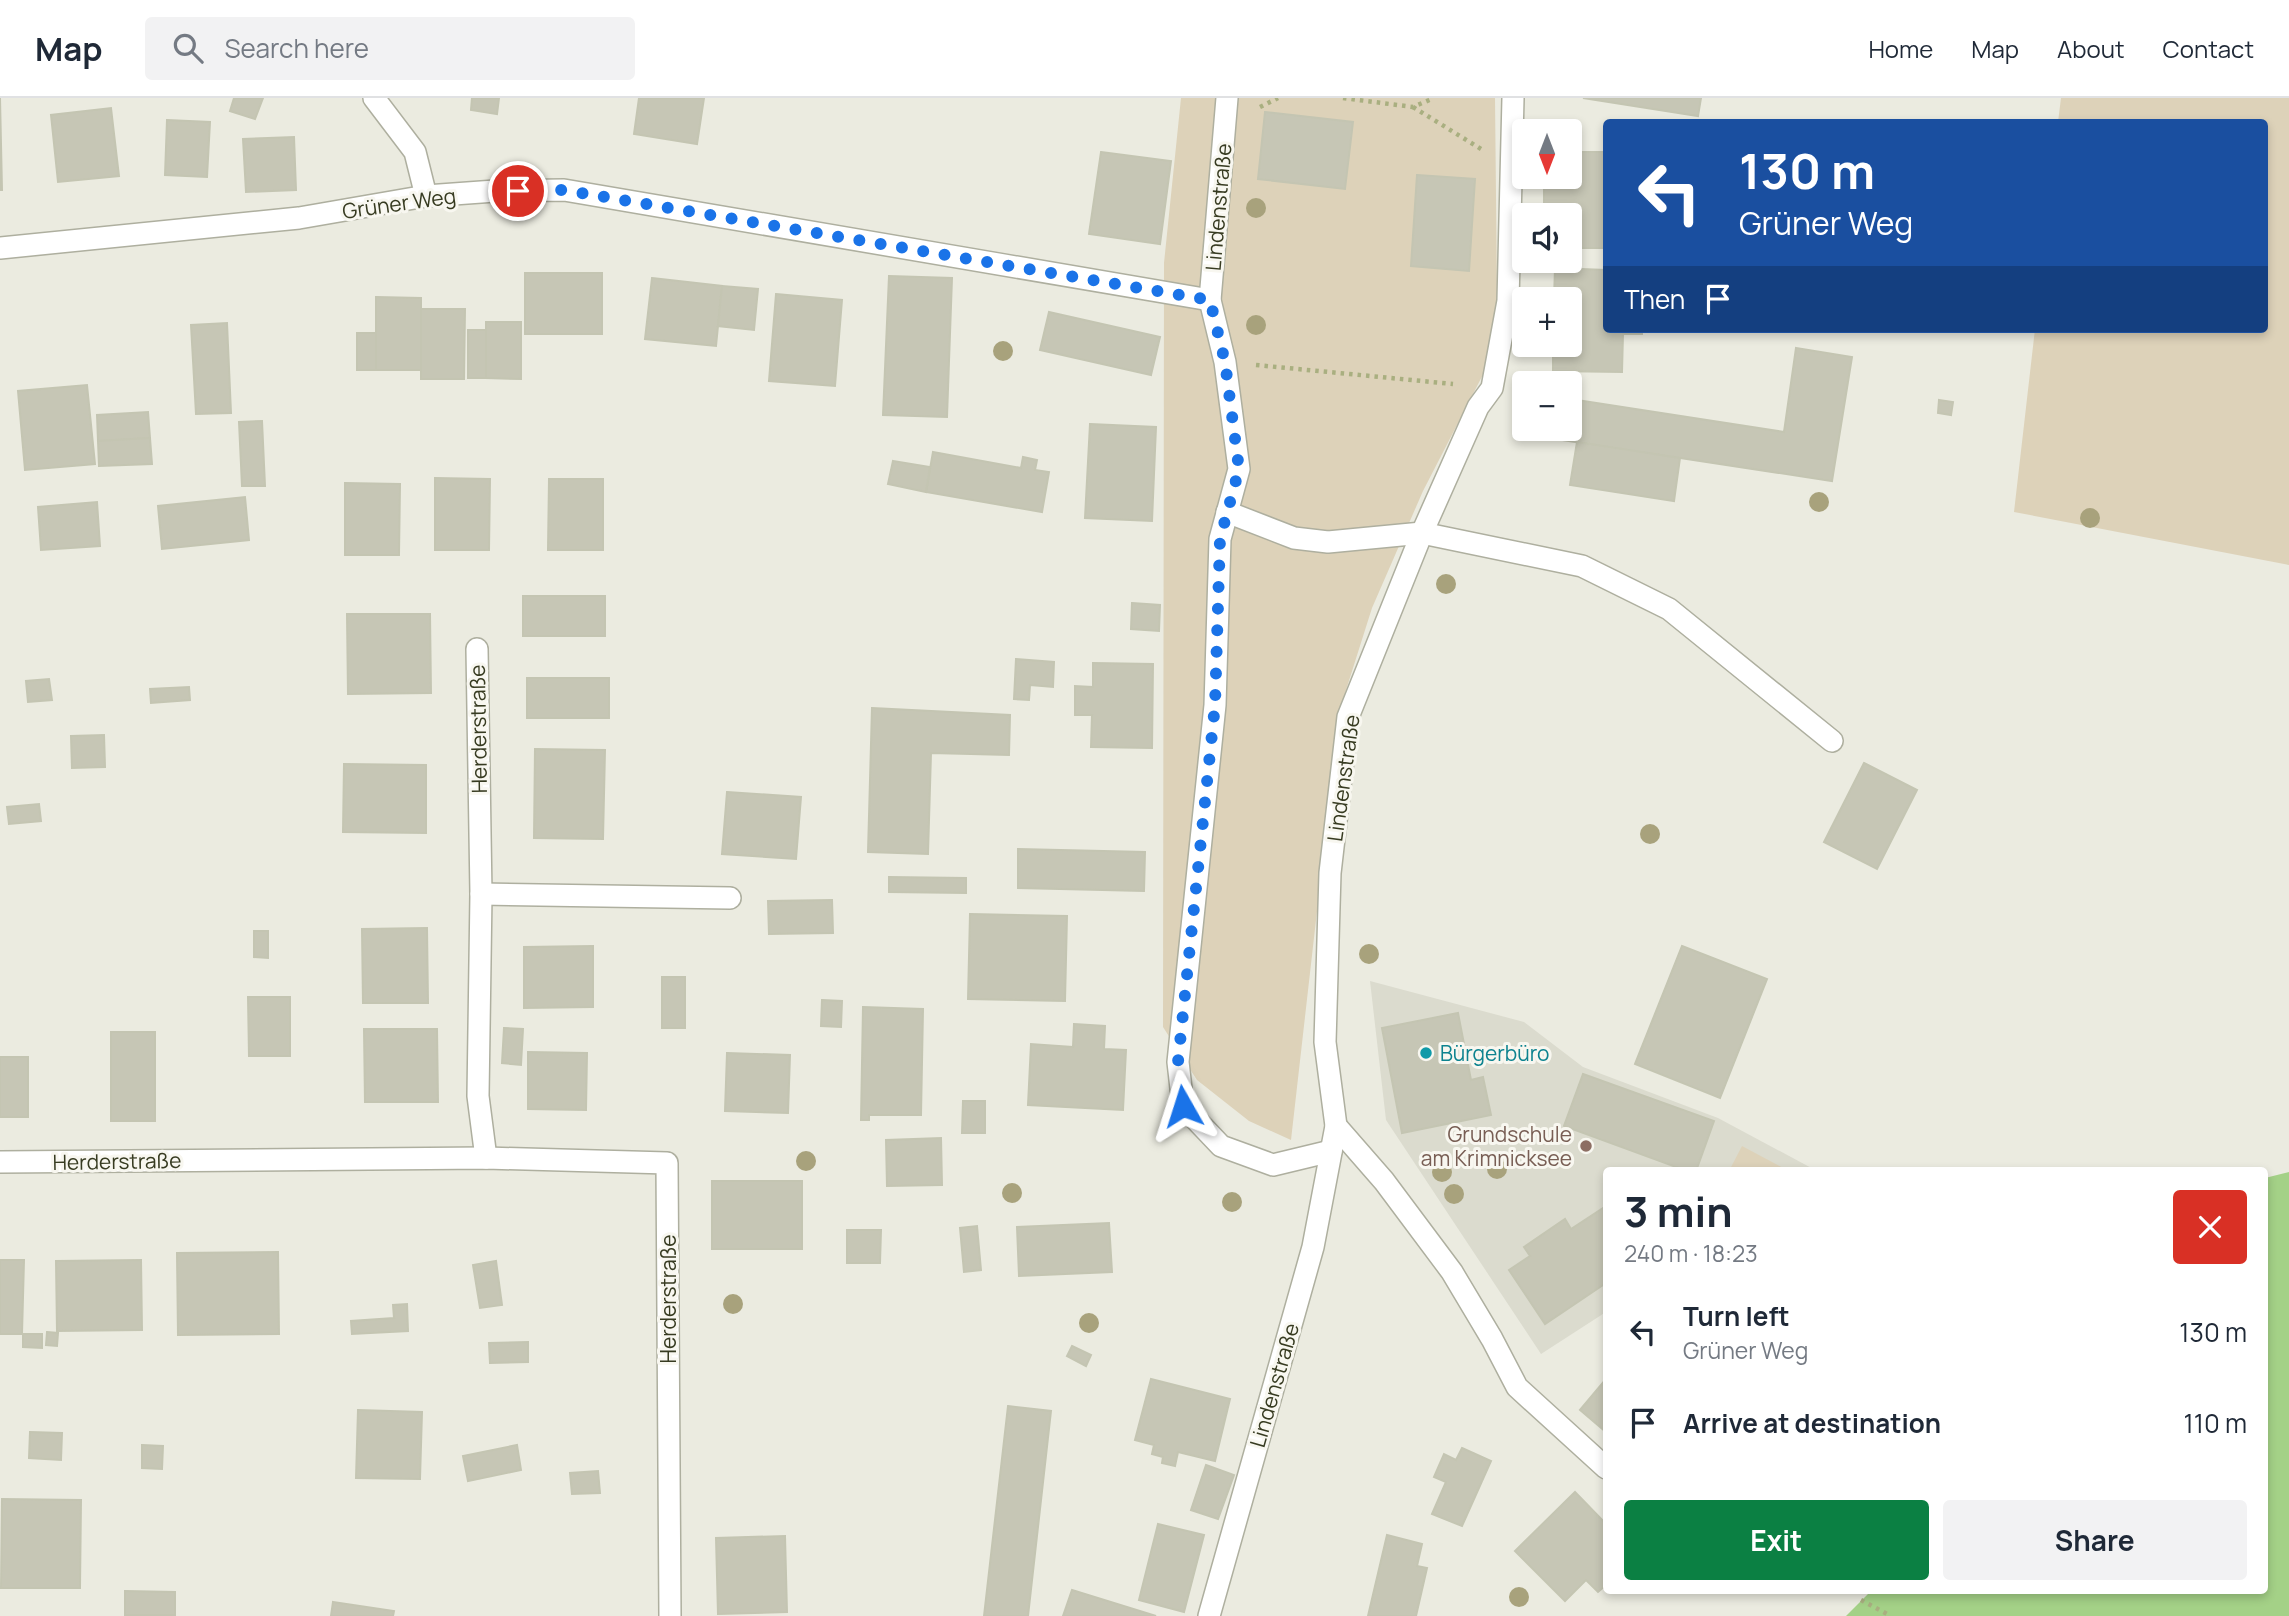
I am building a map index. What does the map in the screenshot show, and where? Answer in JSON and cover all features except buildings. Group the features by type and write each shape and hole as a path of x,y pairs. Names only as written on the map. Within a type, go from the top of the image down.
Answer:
{"street":[{"path":"374,98 415,152 426,196"},
{"name":"Lindenstraße","path":"1227,98 1210,300 1225,362 1239,469 1220,539 1215,705 1178,1062 1183,1106 1221,1146 1273,1165 1331,1151"},
{"name":"Lindenstraße","path":"1209,1616 1313,1247 1336,1126 1325,1042 1329,899 1348,718 1422,533 1478,407 1493,387 1508,302 1513,98"},
{"name":"Grüner Weg","path":"0,248 299,218 426,196 564,190 1210,300"},
{"path":"1227,512 1294,538 1328,542 1422,533 1582,566 1669,609 1832,741"},
{"name":"Herderstraße","path":"477,649 481,894 478,1096 486,1158"},
{"path":"481,894 730,898"},
{"path":"1336,1126 1384,1181 1452,1272 1517,1387 1603,1465"},
{"name":"Herderstraße","path":"0,1162 486,1158 667,1163 670,1616"}],"path":[{"path":"1343,98 1413,107 1511,168"},
{"path":"1413,107 1434,98"},
{"path":"1225,362 1493,387"},
{"path":"1861,1600 1891,1616"}],"shaded area":[{"path":"1181,98 1495,98 1497,294 1491,359 1423,491 1372,608 1340,709 1291,1140 1249,1121 1197,1080 1163,1027 1164,263"},
{"path":"2061,98 2289,98 2289,565 2014,512 2035,333 2268,333 2268,119 2058,119"},
{"name":"Grundschule am Krimnicksee","path":"1370,981 1524,1022 1583,1067 1718,1118 1810,1167 1603,1167 1603,1314 1541,1354 1386,1120"},
{"path":"1742,1146 1781,1167 1731,1167"},
{"path":"2289,1172 2289,1616 1846,1616 1868,1594 2268,1594 2268,1177"}],"place":[{"name":"Bürgerbüro","path":"1426,1053"},
{"name":"Grundschule am Krimnicksee","path":"1586,1146"}],"route":[{"path":"518,191 564,190 1210,300 1225,362 1239,469 1220,539 1215,705 1178,1062 1183,1106"}]}
